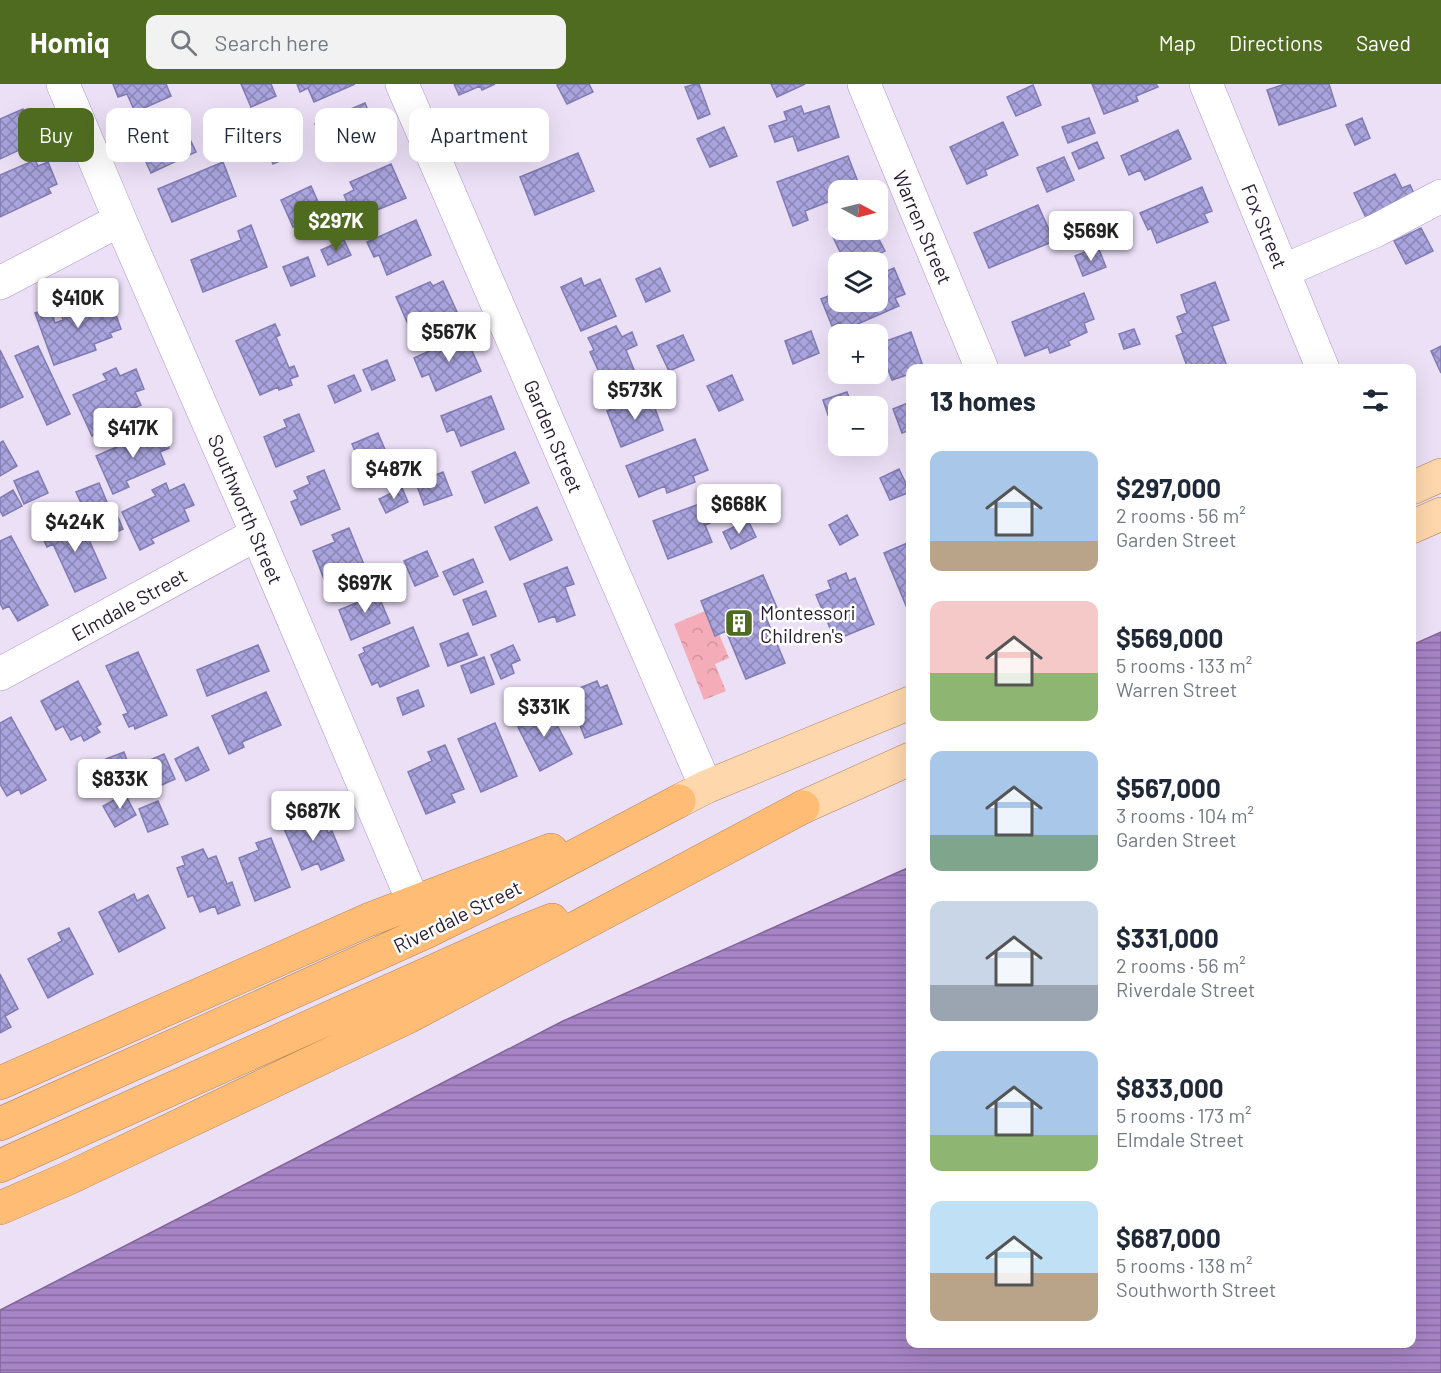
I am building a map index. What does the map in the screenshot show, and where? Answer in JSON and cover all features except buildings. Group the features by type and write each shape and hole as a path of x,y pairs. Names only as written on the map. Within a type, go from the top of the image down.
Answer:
{"highway":[{"path":"0,1083 413,901 692,794"},
{"name":"Riverdale Street","path":"0,1124 426,932 692,794"},
{"path":"0,1208 408,1017 803,807"},
{"name":"Riverdale Street","path":"0,1166 803,807"}],"main road":[{"path":"1416,486 1441,475"},
{"path":"1416,525 1441,514"},
{"name":"Riverdale Street","path":"692,794 906,705"},
{"name":"Riverdale Street","path":"803,807 906,761"}],"street":[{"name":"Southworth Street","path":"63,84 413,901"},
{"name":"Garden Street","path":"402,84 692,794"},
{"name":"Warren Street","path":"864,84 980,364"},
{"name":"Fox Street","path":"1206,84 1321,364"},
{"path":"1283,271 1375,231 1441,196"},
{"path":"0,283 120,220"},
{"name":"Elmdale Street","path":"0,675 257,534"}],"green space":[{"path":"705,611 719,634 729,658 715,664 726,691 704,700 674,624"}],"shaded area":[{"path":"1441,632 1441,1373 0,1373 0,1310 563,1021 906,869 906,1348 1416,1348 1416,643"}],"place":[{"name":"Montessori Children's","path":"739,623"}]}
